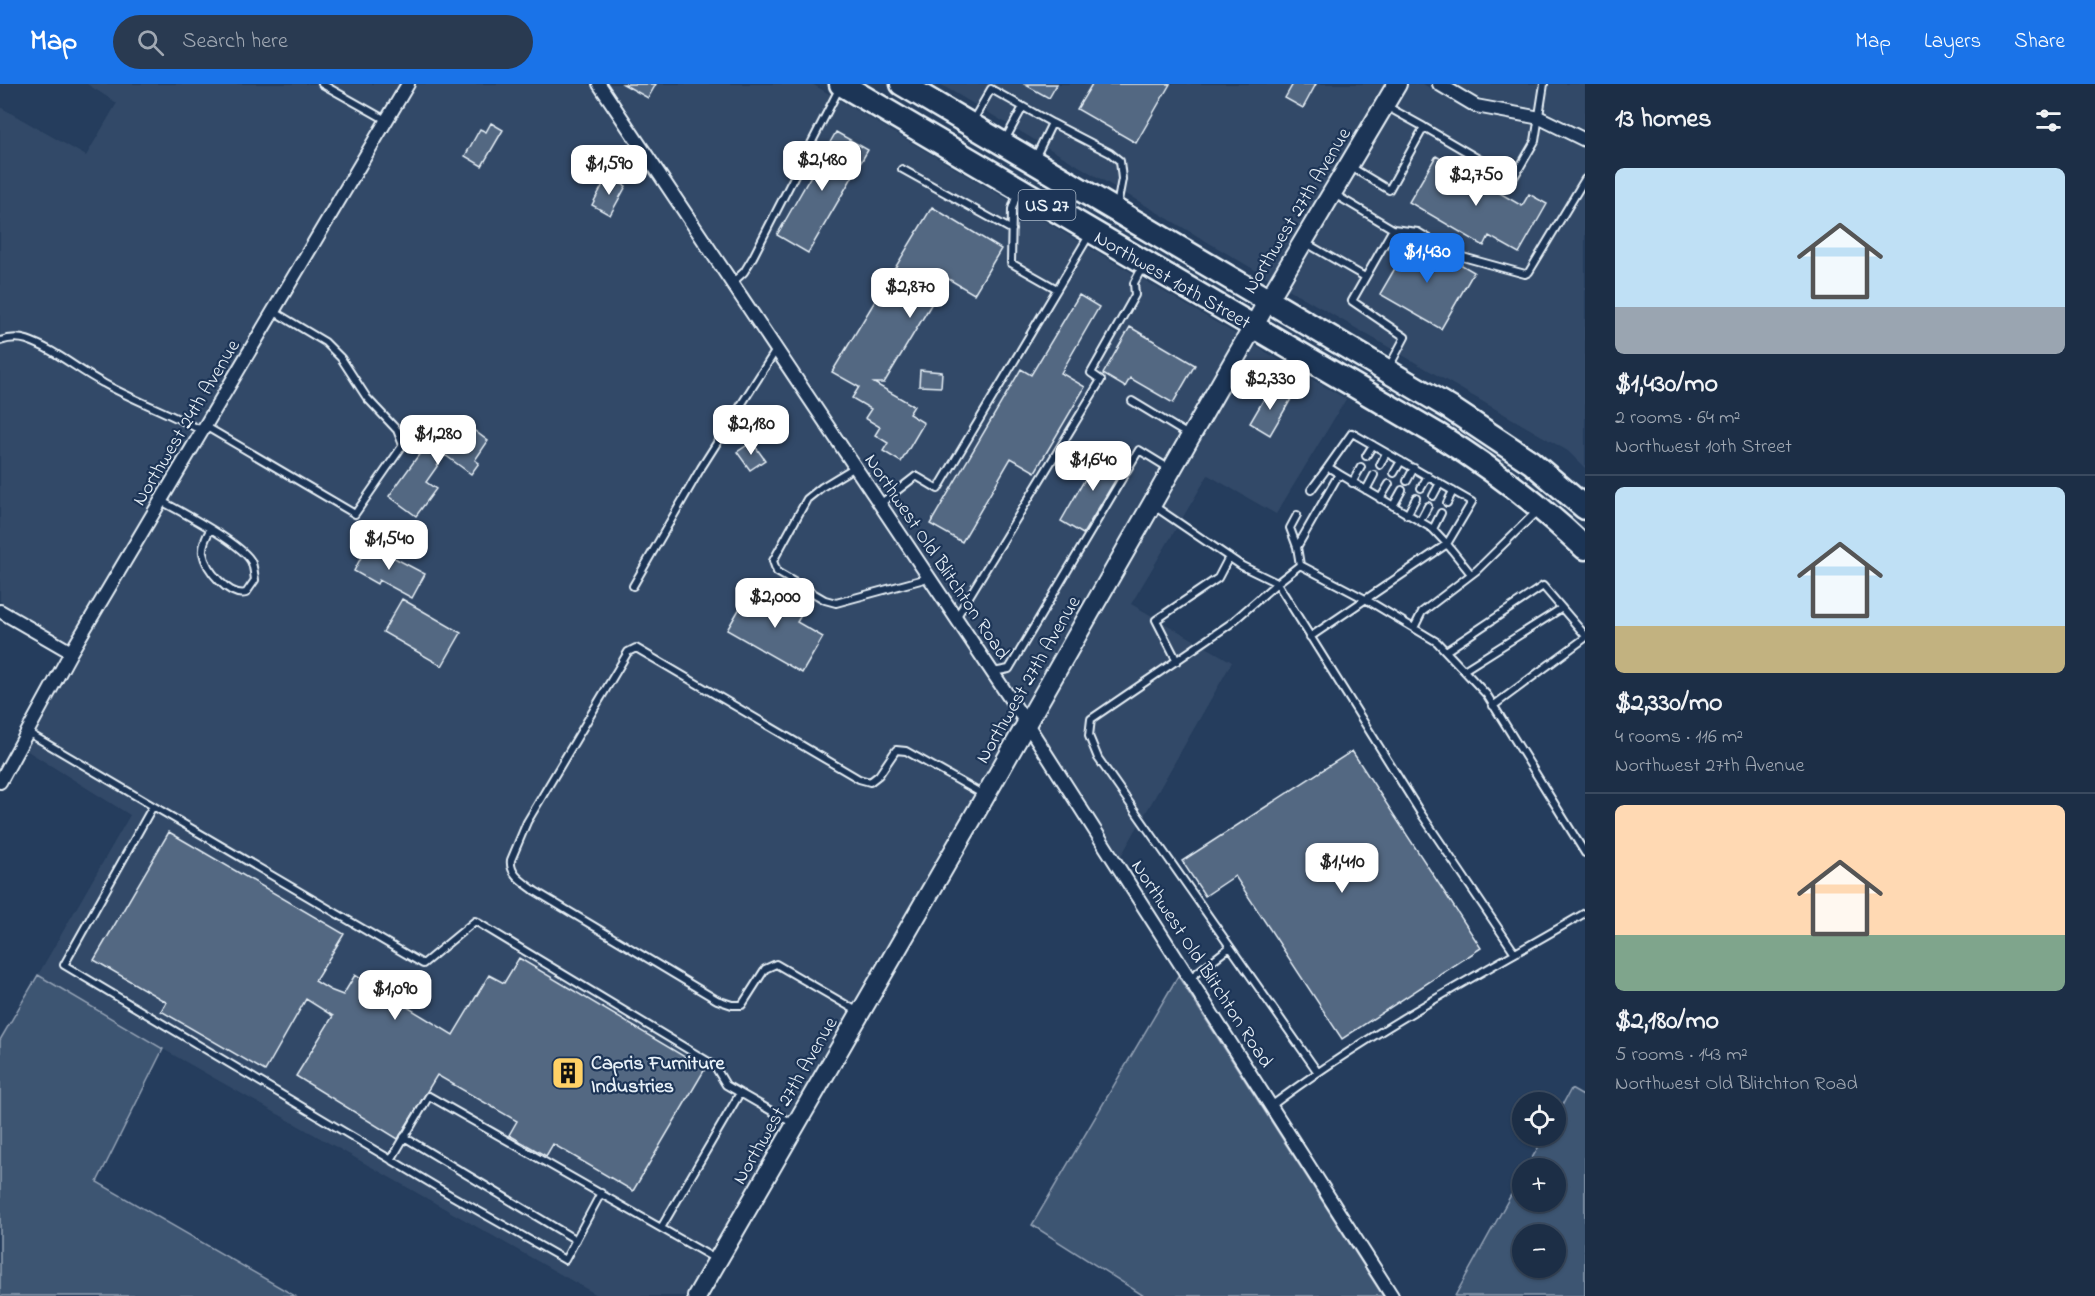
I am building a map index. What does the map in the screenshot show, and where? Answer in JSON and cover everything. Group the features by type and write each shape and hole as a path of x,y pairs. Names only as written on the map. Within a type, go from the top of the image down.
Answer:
{"highway":[{"name":"Northwest 10th Street","path":"841,84 1476,458 1540,507 1585,548"},
{"name":"Northwest 10th Street","path":"902,84 1269,299 1488,432 1531,462 1585,508"},
{"path":"1018,189 1034,162"}],"street":[{"name":"Northwest 24th Avenue","path":"0,782 71,652 408,84"},
{"name":"Northwest Old Blitchton Road","path":"599,84 1027,724 1392,1296"},
{"name":"Northwest 27th Avenue","path":"697,1296 986,796 1253,326 1396,84"},
{"path":"1439,84 1476,106 1539,118 1585,140"},
{"path":"0,611 71,652"}],"lane":[{"path":"322,84 387,120"},
{"path":"732,283 744,272 841,84"},
{"path":"1384,105 1513,179 1535,141 1544,84"},
{"path":"970,124 991,89 1110,153 1120,161 1122,179 1116,210"},
{"path":"1003,144 1023,107"},
{"path":"1034,162 1052,123"},
{"path":"1348,165 1389,189 1424,127"},
{"path":"902,169 1012,230"},
{"path":"1332,193 1393,230 1418,232 1459,256 1525,274 1529,272 1585,179"},
{"path":"1018,189 1012,209 1011,263 1057,290"},
{"path":"1387,370 1405,337 1352,301 1393,230"},
{"path":"880,504 916,476 938,489 1092,231"},
{"path":"1303,242 1365,277"},
{"path":"956,618 1101,380 1091,373 1135,295 1134,283 1145,263"},
{"path":"0,341 10,338 25,339 39,345 105,384 204,428 355,514 403,445 397,430 367,398 341,358 325,342 273,311"},
{"path":"633,586 701,468 776,349"},
{"path":"1132,401 1191,436"},
{"path":"1310,637 1447,544 1472,502 1352,433 1311,490"},
{"path":"1366,456 1372,445"},
{"path":"992,672 1009,669 1139,450 1171,470"},
{"path":"1380,465 1386,453"},
{"path":"1394,473 1401,461"},
{"path":"855,467 822,486 807,499 773,561 777,572 825,600 836,603 929,578"},
{"path":"1328,467 1433,529 1471,574"},
{"path":"1352,483 1361,467"},
{"path":"1407,481 1414,468"},
{"path":"1297,547 1339,474"},
{"path":"1366,490 1374,476"},
{"path":"1421,488 1428,476"},
{"path":"1433,496 1440,483"},
{"path":"1380,499 1389,484"},
{"path":"1393,506 1402,490"},
{"path":"1447,503 1453,491"},
{"path":"1407,514 1416,498"},
{"path":"161,501 210,530 243,551 252,563 255,580 246,593 238,595 227,590 203,555 204,542 210,530"},
{"path":"1152,504 1229,557 1277,583 1420,812 1515,954"},
{"path":"1420,521 1428,506"},
{"path":"1414,628 1422,612 1471,574 1540,507"},
{"path":"1433,529 1441,513"},
{"path":"1297,514 1290,528 1297,547 1300,565"},
{"path":"1177,661 1156,620 1218,578 1229,557"},
{"path":"1300,565 1367,600 1437,642 1446,651 1486,694 1585,853"},
{"path":"1300,565 1230,624 1091,719 1089,736 1098,758 1317,1071"},
{"path":"1446,651 1543,586 1562,608 1585,636 1493,706"},
{"path":"1464,670 1562,608"},
{"path":"861,1013 776,964 765,969 742,1005 732,1005 717,1000 535,891 514,875 510,866 511,860 527,822 628,652 636,648 859,779 870,782 879,776 896,750 906,751 986,796"},
{"path":"27,732 423,964 475,921 714,1065 726,1085 796,1125"},
{"path":"153,806 64,965 391,1160 565,1260 601,1194"},
{"path":"1271,1106 1317,1071 1410,1012 1585,913"},
{"path":"1189,978 1230,947"},
{"path":"661,1228 740,1094"},
{"path":"391,1160 429,1096 717,1260"},
{"path":"404,1137 576,1240"}],"shaded area":[{"path":"87,84 399,84 69,642 0,601 0,107 86,156 117,103"},
{"path":"417,84 589,84 1018,725 688,1296 599,1296 163,1049 38,975 130,815 26,750 78,656"},
{"path":"609,84 812,84 1239,336 1027,709"},
{"path":"940,84 1388,84 1272,280"},
{"path":"1405,84 1423,84 1472,113 1536,126 1585,149 1585,468 1568,451 1285,287"},
{"path":"1456,84 1585,84 1585,130 1543,110 1479,98"},
{"path":"1252,344 1346,399 1276,514 1208,475 1131,604 1232,662 1121,856 1036,723"},
{"path":"38,975 163,1049 97,1182 295,1296 0,1296 0,1040"},
{"path":"1178,976 1383,1296 1144,1296 1032,1225"},
{"path":"1571,1089 1585,1097 1585,1296 1455,1296 1512,1193 1512,1212 1566,1212 1566,1158 1532,1158 1539,1146 1566,1146 1566,1098"}],"building":[{"path":"623,84 656,84 648,98"},
{"path":"1024,84 1057,84 1049,98"},
{"path":"1092,84 1170,84 1136,143 1077,109"},
{"path":"1293,84 1316,84 1303,108 1285,98"},
{"path":"491,123 503,130 482,166 465,156 480,129 486,132"},
{"path":"836,132 868,150 808,253 777,235"},
{"path":"1436,156 1522,206 1529,194 1547,204 1519,253 1489,236 1484,246 1409,202"},
{"path":"607,177 626,186 610,215 592,205"},
{"path":"932,207 1001,249 974,294 947,278 884,383 874,383 914,406 909,414 924,423 901,462 883,451 888,443 875,435 880,427 865,418 871,409 852,398 859,387 832,372"},
{"path":"1419,240 1474,272 1441,329 1380,294 1408,246 1413,250"},
{"path":"1079,295 1099,307 1061,373 1085,387 1035,472 1011,458 962,542 930,524 1021,369 1031,375"},
{"path":"1130,327 1195,365 1173,403 1130,378 1125,387 1103,374"},
{"path":"920,370 942,372 941,387 919,386"},
{"path":"1271,387 1291,399 1270,435 1250,423"},
{"path":"459,419 488,441 475,460 479,463 471,474 445,455 426,482 436,489 416,516 389,496 428,442 438,448"},
{"path":"752,442 765,460 750,470 737,452"},
{"path":"1101,451 1125,464 1083,534 1061,521"},
{"path":"368,544 425,574 412,598 379,580 377,584 354,571"},
{"path":"754,584 803,612 797,622 823,637 802,673 727,630"},
{"path":"402,599 461,633 442,666 383,632"},
{"path":"1352,751 1481,948 1342,1039 1235,876 1205,896 1182,861"},
{"path":"169,832 344,934 315,981 330,990 343,995 355,975 453,1035 489,975 504,983 519,958 705,1069 633,1191 553,1144 546,1156 509,1135 517,1121 437,1075 398,1139 296,1076 333,1016 306,999 265,1071 161,1011 166,1002 94,960"}],"place":[{"name":"Capris Furniture Industries","path":"568,1073"}]}
